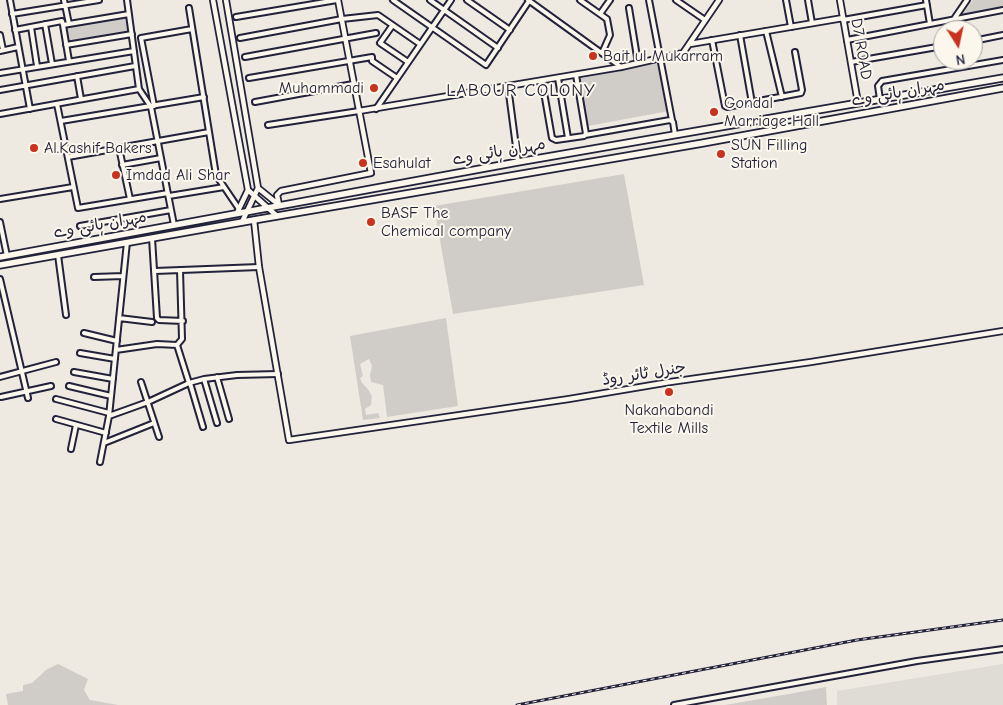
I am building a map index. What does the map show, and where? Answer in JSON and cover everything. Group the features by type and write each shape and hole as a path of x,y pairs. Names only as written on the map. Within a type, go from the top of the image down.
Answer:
{"main road":[{"name":"مہران ہائی وے","path":"3,256 174,225 238,211 268,208 518,162 1003,78"},
{"name":"مہران ہائی وے","path":"0,265 742,136 1003,88"},
{"path":"740,123 742,136"}],"street":[{"path":"10,0 30,109"},
{"path":"64,0 69,24"},
{"path":"12,14 99,0"},
{"path":"127,0 139,89 152,107"},
{"path":"213,0 248,190 278,216"},
{"path":"226,0 258,188 242,222"},
{"path":"236,17 337,0 342,20 371,173 282,191 277,195 278,205"},
{"path":"393,0 486,66 529,0 621,67"},
{"path":"430,0 498,48"},
{"path":"376,109 450,0"},
{"path":"467,0 510,30"},
{"path":"580,0 608,19 610,35 602,53"},
{"path":"600,14 610,0"},
{"path":"649,0 675,135"},
{"path":"676,0 706,20"},
{"path":"786,0 791,27"},
{"path":"808,0 812,23"},
{"name":"D7 ROAD","path":"840,0 858,102"},
{"path":"926,0 930,24"},
{"path":"954,19 967,0"},
{"path":"268,125 359,112 542,81 621,67 684,53 717,1"},
{"path":"690,44 927,5"},
{"path":"189,8 216,175 238,211"},
{"path":"629,8 638,63"},
{"path":"847,40 1003,10"},
{"path":"63,25 129,14"},
{"path":"240,38 378,15 420,44"},
{"path":"15,30 62,21 68,61"},
{"path":"45,24 52,64"},
{"path":"392,26 380,43 408,62"},
{"path":"31,27 37,66"},
{"path":"174,225 152,107 142,38 192,28"},
{"path":"766,31 782,97"},
{"path":"245,57 376,32"},
{"path":"0,34 2,50 18,47"},
{"path":"66,45 132,34"},
{"path":"740,35 752,103"},
{"path":"983,39 1003,35"},
{"path":"712,40 725,106 727,107 802,92 795,52"},
{"path":"851,62 933,48"},
{"path":"0,73 134,51"},
{"path":"250,78 372,57 372,61 397,78"},
{"path":"880,99 878,86 882,82 1003,60"},
{"path":"0,90 135,66"},
{"path":"576,75 586,135"},
{"path":"77,76 81,99"},
{"path":"558,78 568,138"},
{"path":"542,81 552,138 556,140 672,120"},
{"path":"254,102 354,84"},
{"path":"508,86 518,162"},
{"path":"0,114 139,89"},
{"path":"61,121 204,97"},
{"path":"57,104 78,208 224,187"},
{"path":"68,157 209,132"},
{"path":"119,148 130,200"},
{"path":"122,165 161,158"},
{"path":"0,199 73,187"},
{"path":"258,188 278,205"},
{"path":"238,211 248,190"},
{"path":"80,226 171,210"},
{"path":"56,399 109,414 148,402 190,383 204,379 278,374 259,267 254,220"},
{"path":"0,222 3,256"},
{"path":"152,238 157,318 159,320 183,321"},
{"path":"100,462 109,414 127,242"},
{"path":"58,255 66,315"},
{"path":"155,271 259,267"},
{"path":"177,345 182,338 183,321 180,270"},
{"path":"94,277 123,276"},
{"path":"0,279 28,398"},
{"path":"119,318 152,322"},
{"name":"جنرل ٹائر روڈ","path":"278,374 289,440 569,399 1003,331"},
{"path":"84,333 117,340"},
{"path":"116,350 157,344 177,345"},
{"path":"177,345 203,427"},
{"path":"80,353 115,359"},
{"path":"0,376 56,362"},
{"path":"74,372 113,379"},
{"path":"217,377 229,419"},
{"path":"204,379 217,423"},
{"path":"141,382 159,437"},
{"path":"1,397 51,386"},
{"path":"69,386 111,396"},
{"path":"56,420 106,434"},
{"path":"104,443 154,424"},
{"path":"72,449 76,425"},
{"path":"674,705 917,661 1003,649"}],"shaded area":[{"path":"973,0 1003,0 1003,9 961,16"},
{"path":"128,16 130,32 67,44 64,26"},
{"path":"660,63 669,111 588,126 579,78"},
{"path":"624,174 644,285 453,314 434,206"},
{"path":"446,318 458,406 387,417 383,385 371,382 372,366 369,359 360,364 363,376 360,378 372,396 371,405 365,409 366,415 378,413 380,418 363,420 350,336"},
{"path":"58,664 88,679 84,690 90,700 118,705 8,705 6,694 23,691 23,685 32,683 46,670"},
{"path":"1003,664 1003,705 837,705 837,691"},
{"path":"826,687 827,705 725,705 789,694"}],"railway":[{"path":"517,705 857,640 1003,620"}],"place":[{"name":"Bait ul Mukarram","path":"593,56"},
{"name":"Muhammadi","path":"374,88"},
{"name":"Gondal Marriage Hall","path":"714,112"},
{"name":"Al.Kashif Bakers","path":"34,148"},
{"name":"SUN Filling Station","path":"721,154"},
{"name":"Esahulat","path":"363,163"},
{"name":"Imdad Ali Shar","path":"116,175"},
{"name":"BASF The Chemical company","path":"371,222"},
{"name":"Nakahabandi Textile Mills","path":"669,392"}],"district":[{"name":"LABOUR COLONY","path":"521,91"}]}
